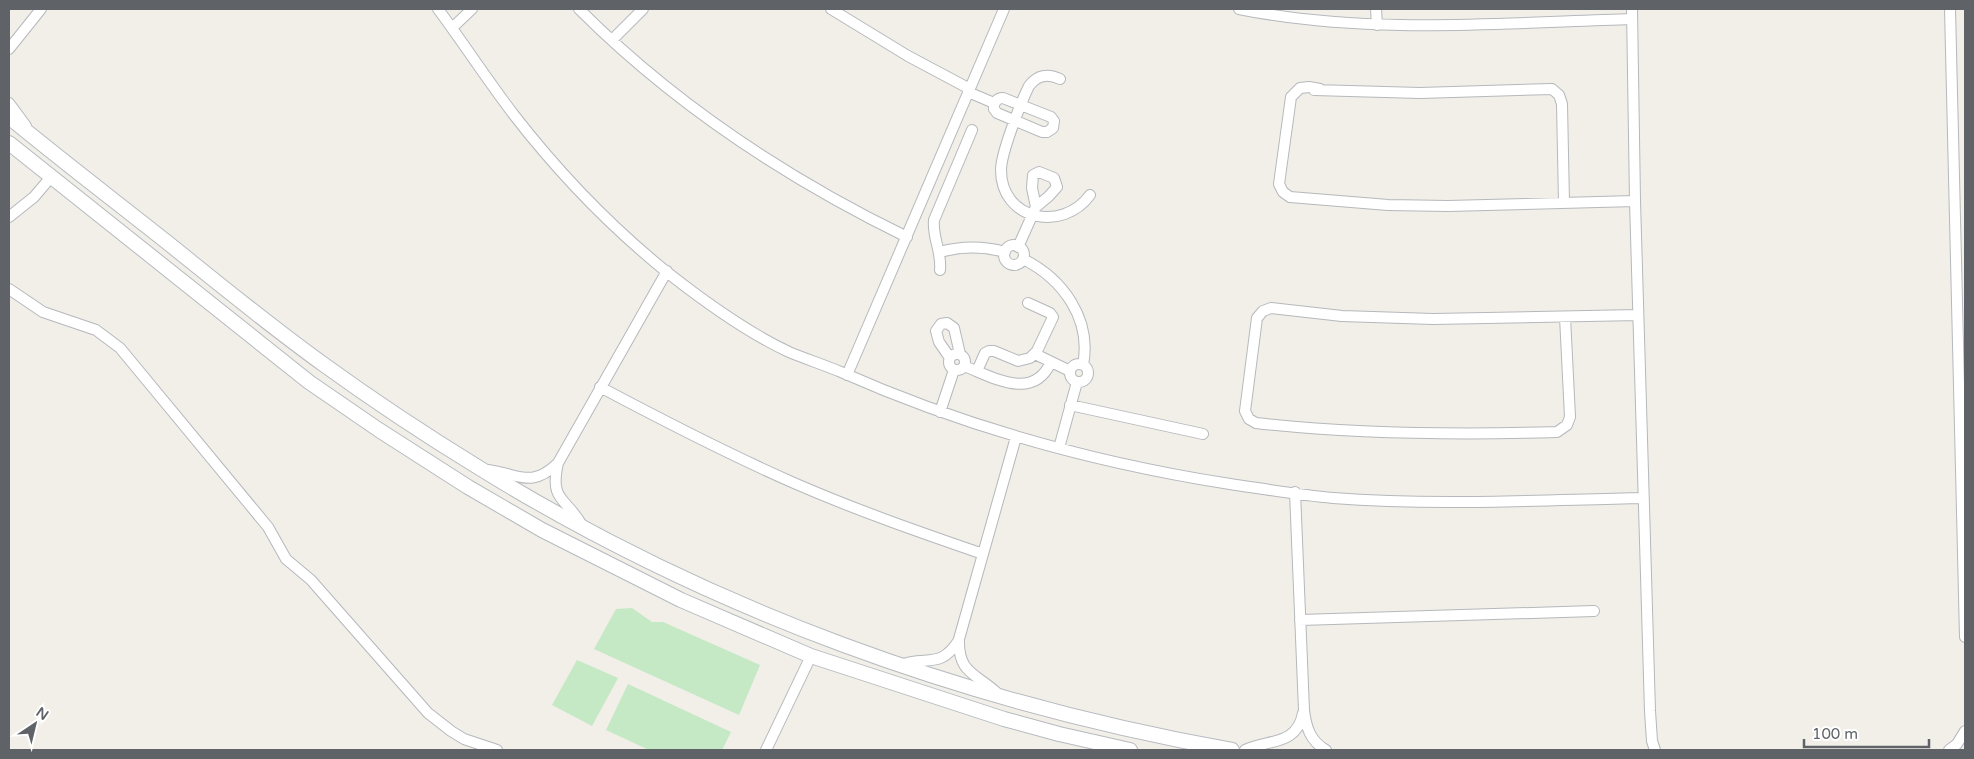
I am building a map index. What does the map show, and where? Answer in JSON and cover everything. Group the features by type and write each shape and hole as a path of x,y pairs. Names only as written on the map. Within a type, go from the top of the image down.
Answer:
{"street":[{"path":"9,49 41,9"},
{"path":"438,9 498,94 550,159 598,209 666,271 714,306 764,338 790,352 900,398 1016,437 1087,456 1186,477 1328,498 1411,501 1643,498"},
{"path":"452,28 472,9"},
{"path":"579,9 612,40 687,103 752,150 835,200 907,236"},
{"path":"612,40 643,9"},
{"path":"831,9 908,56 994,103"},
{"path":"847,375 1004,9"},
{"path":"1238,9 1314,20 1377,25 1632,14 1638,315 1652,747"},
{"path":"1376,9 1377,25"},
{"path":"1950,9 1965,636"},
{"path":"1060,79 1047,75 1035,79 1029,86 1003,156 1001,177 1009,197 1020,208 1054,218 1068,214 1080,206 1090,195"},
{"path":"1564,203 1561,99 1556,92 1547,88 1534,90 1392,93 1320,90 1300,94 1293,102 1289,112 1282,180 1287,189 1305,199 1415,206 1564,203 1635,201"},
{"path":"1003,98 1022,105 1051,117 1054,121 1054,126 1050,132 1045,133 997,113 994,109 994,103 998,99 1003,98"},
{"path":"9,103 32,136"},
{"path":"9,117 322,364 390,411 482,470 583,527 671,572 757,612 900,665 1000,697 1048,710 1232,750"},
{"path":"940,270 940,252 934,230 935,215 972,130"},
{"path":"9,142 309,382 468,487 542,530 649,585 745,629 811,656 1004,718 1074,738 1130,750"},
{"path":"9,218 34,198 52,177"},
{"path":"1018,247 1034,211"},
{"path":"1005,252 1011,246 1018,247 1022,251 1023,259"},
{"path":"940,252 968,247 987,248 1005,252"},
{"path":"1005,252 1006,261 1011,264 1017,265 1023,259"},
{"path":"1023,259 1040,268 1056,281 1074,305 1084,331 1083,365 1088,372 1087,378 1082,382 1076,382 1072,379 1070,371"},
{"path":"583,527 576,515 558,495 554,481 558,463 666,271"},
{"path":"9,289 43,312 96,330 120,348 268,527 286,559 311,580 428,713 451,732 464,739 497,750"},
{"path":"977,371 985,354 989,351 994,351 1018,361 1027,360 1035,354 1054,318 1050,313 1028,303"},
{"path":"1565,317 1569,408 1566,417 1560,425 1542,432 1386,432 1256,423 1249,419 1245,411 1257,318 1263,311 1271,308 1342,316 1415,319 1638,315"},
{"path":"1035,354 1070,371"},
{"path":"940,412 959,368 965,361 955,356 949,364 959,368 977,371 1011,384 1022,384 1038,379 1046,372 1051,362"},
{"path":"1070,371 1074,366 1083,365"},
{"path":"1059,448 1076,382"},
{"path":"600,387 697,438 796,484 896,524 983,554"},
{"path":"1070,405 1203,434"},
{"path":"900,665 938,660 949,654 959,639 1016,437"},
{"path":"482,470 499,472 520,478 532,478 545,474 558,463"},
{"path":"1295,492 1304,710 1310,736 1326,750"},
{"path":"1300,620 1594,611"},
{"path":"959,639 960,655 964,666 973,676 990,687 1000,697"},
{"path":"766,750 811,656"},
{"path":"1004,718 1015,716 1045,722 1050,717 1048,710"},
{"path":"1245,750 1261,744 1277,742 1290,736 1300,724 1304,710"},
{"path":"1074,738 1076,730 1080,727 1111,733 1124,728"},
{"path":"1949,750 1957,744 1965,731"}],"green space":[{"path":"632,608 652,622 663,622 760,665 739,715 594,649 616,609"},
{"path":"577,660 618,678 592,726 552,705"},
{"path":"628,684 731,732 722,750 649,750 606,730"}]}
